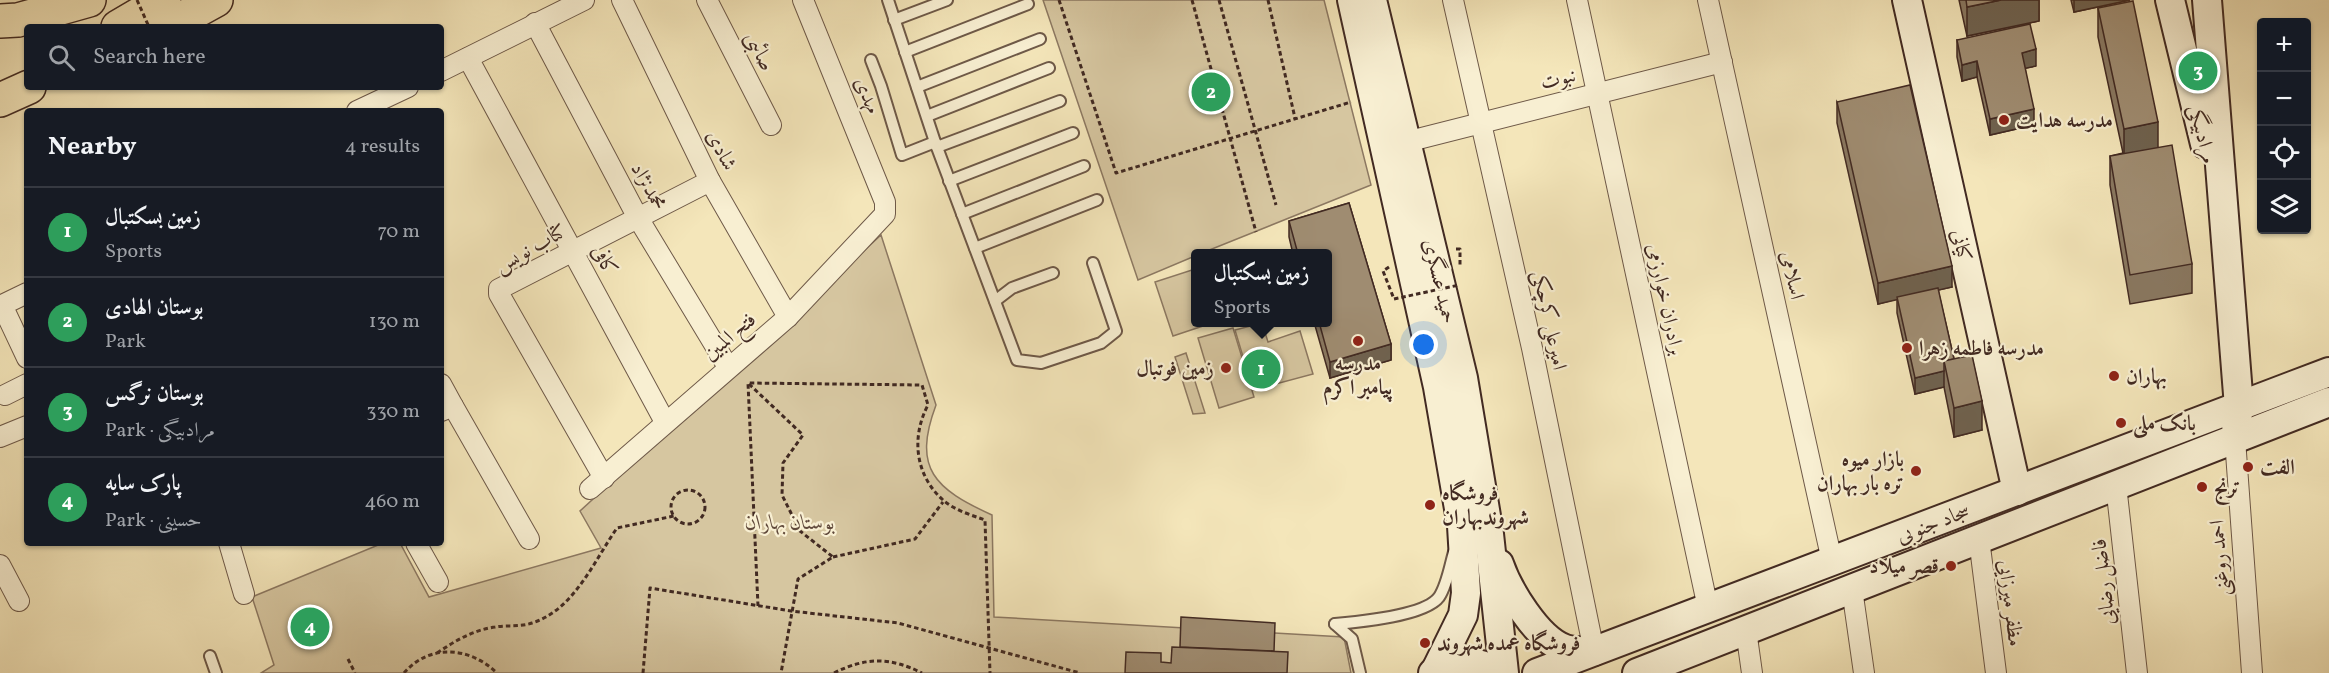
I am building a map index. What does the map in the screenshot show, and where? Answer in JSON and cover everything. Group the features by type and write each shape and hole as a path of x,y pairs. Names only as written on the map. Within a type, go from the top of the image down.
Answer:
{"highway":[{"path":"0,19 36,0"},
{"path":"0,19 18,20 89,0"},
{"path":"123,24 164,0"},
{"path":"172,24 216,0"}],"main road":[{"path":"1340,0 1367,97 1398,142"},
{"name":"حمید عسگری","path":"1352,0 1398,142 1463,378 1475,530 1504,673"},
{"name":"حمید عسگری","path":"1372,0 1398,142"},
{"path":"1388,0 1393,25 1398,142"},
{"name":"کیانی","path":"1907,0 2018,491"},
{"name":"مرادبیگی","path":"2170,0 2227,234"},
{"name":"مرادبیگی","path":"2207,0 2239,407 2235,439"},
{"name":"سجاد جنوبی","path":"1537,673 2239,407 2327,394"},
{"name":"سجاد جنوبی","path":"1640,672 2235,439 2327,394"},
{"path":"1475,530 1534,623 1566,649 1594,651"},
{"name":"حمید عسگری","path":"1435,671 1463,615 1475,530"},
{"path":"1435,671 1464,661 1475,662 1494,673"}],"street":[{"path":"444,70 584,0"},
{"name":"شادی","path":"622,0 711,181 788,318"},
{"name":"صائبی","path":"707,0 771,125"},
{"name":"مهدی","path":"803,0 886,208"},
{"name":"امیرعلی کرچکی","path":"1453,0 1532,348 1594,651"},
{"name":"برادران خوارزمی","path":"1577,0 1708,608"},
{"name":"اسلامی","path":"1708,0 1832,561"},
{"name":"محمدنژاد","path":"535,23 638,218 728,367"},
{"name":"کافی","path":"468,58 665,423"},
{"name":"نبوت","path":"1398,142 1722,62"},
{"path":"363,108 402,90"},
{"name":"کتاب نویس","path":"597,484 500,294 500,289 711,181"},
{"name":"فتح المبین","path":"597,484 728,367 788,318 885,214 886,208"},
{"path":"24,294 1,306 24,352"},
{"path":"5,395 24,386"},
{"path":"447,409 529,539"},
{"path":"0,437 24,427"},
{"name":"احمد روغنی","path":"2235,439 2252,673"},
{"name":"فاضل رضایی","path":"2116,485 2137,673"},
{"name":"مظفر میرزایی","path":"1979,539 1996,673"},
{"path":"230,546 244,594"},
{"path":"418,546 438,582"},
{"path":"0,565 19,601"},
{"path":"1852,588 1863,673"},
{"path":"1746,630 1752,673"}],"lane":[{"path":"888,0 936,145 1017,360 1041,363 1101,343 1116,331 1093,263"},
{"path":"894,20 947,0"},
{"path":"905,52 1028,4"},
{"path":"917,87 1040,39"},
{"path":"870,60 881,86 902,154 936,145 1060,101"},
{"path":"927,116 1049,68"},
{"path":"950,181 1072,133"},
{"path":"962,214 1084,166"},
{"path":"975,248 1097,200"},
{"path":"995,301 1012,288 1053,273"},
{"path":"1360,673 1352,639 1335,624 1399,614 1430,606 1439,598 1475,530"},
{"path":"210,656 216,673"}],"path":[{"path":"137,0 148,24"},
{"path":"1059,0 1116,172 1367,97"},
{"path":"1192,0 1256,232"},
{"path":"1220,0 1276,205"},
{"path":"1268,0 1295,119"},
{"path":"1383,270 1394,299 1459,285"},
{"path":"748,383 922,385 928,405 919,421 917,442 919,461 928,484 944,501 963,512 985,520 990,673"},
{"path":"748,383 803,435 783,463 782,495 800,531 833,557"},
{"path":"748,383 758,606"},
{"path":"404,673 412,664 436,653 461,637 493,627 531,624 552,614 572,597 618,528 674,516 683,523 699,520 705,510 704,499 696,492 680,492 673,500 674,516"},
{"path":"780,673 798,579 833,557 915,539 944,501"},
{"path":"643,673 650,588 791,611 898,623 1080,673"},
{"path":"436,653 448,651 466,653 483,660 497,673"},
{"path":"348,659 356,673"},
{"path":"834,673 854,663 878,659 902,663 922,673"}],"green space":[{"path":"1043,0 1324,0 1371,185 1212,249 1191,249 1191,258 1138,280"},
{"name":"بوستان بهاران","path":"881,235 936,405 929,427 928,461 943,486 956,496 992,515 994,617 1344,637 1351,673 261,673 274,665 252,597 376,546 402,546 429,597 601,548 580,511"},
{"path":"1191,270 1191,327 1200,327 1173,336 1155,282"},
{"path":"1263,327 1268,342 1300,331 1313,374 1253,390 1235,330"},
{"name":"زمین فوتبال","path":"1233,328 1254,397 1219,408 1198,338"},
{"path":"1186,353 1205,413 1193,414 1175,357"}],"building":[{"path":"1966,0 2001,0 1967,7"},
{"path":"2133,1 2158,122 2124,129 2098,8"},
{"path":"2030,24 2036,49 2022,53 2034,109 1990,119 1977,61 1962,65 1957,40"},
{"path":"1910,85 1952,266 1878,283 1837,102"},
{"path":"2172,145 2192,264 2130,275 2110,156"},
{"path":"1349,203 1391,344 1330,362 1320,327 1332,327 1332,249 1297,249 1289,221"},
{"path":"1938,288 1954,359 1944,361 1944,371 1915,378 1897,297"},
{"path":"1972,355 1982,401 1954,408 1944,361"},
{"path":"1181,617 1275,623 1274,651 1180,647"},
{"path":"1172,647 1288,652 1287,673 1125,673 1126,652 1161,653 1161,662 1171,663"}],"place":[{"name":"بوستان نرگس","path":"2198,71"},
{"name":"بوستان الهادی","path":"1211,92"},
{"name":"مدرسه هدایت","path":"2004,120"},
{"name":"مدرسه پیامبر اکرم","path":"1358,341"},
{"name":"مدرسه فاطمه زهرا","path":"1907,348"},
{"name":"زمین فوتبال","path":"1226,368"},
{"name":"زمین بسکتبال","path":"1261,369"},
{"name":"بهاران","path":"2114,376"},
{"name":"بانک ملی","path":"2121,423"},
{"name":"الفت","path":"2248,467"},
{"name":"بازار میوه تره بار بهاران","path":"1916,471"},
{"name":"ترنج","path":"2202,487"},
{"name":"فروشگاه شهروندبهاران","path":"1430,505"},
{"name":"قصر میلاد","path":"1951,566"},
{"name":"پارک سایه","path":"310,627"},
{"name":"فروشگاه عمده شهروند","path":"1425,643"}]}
